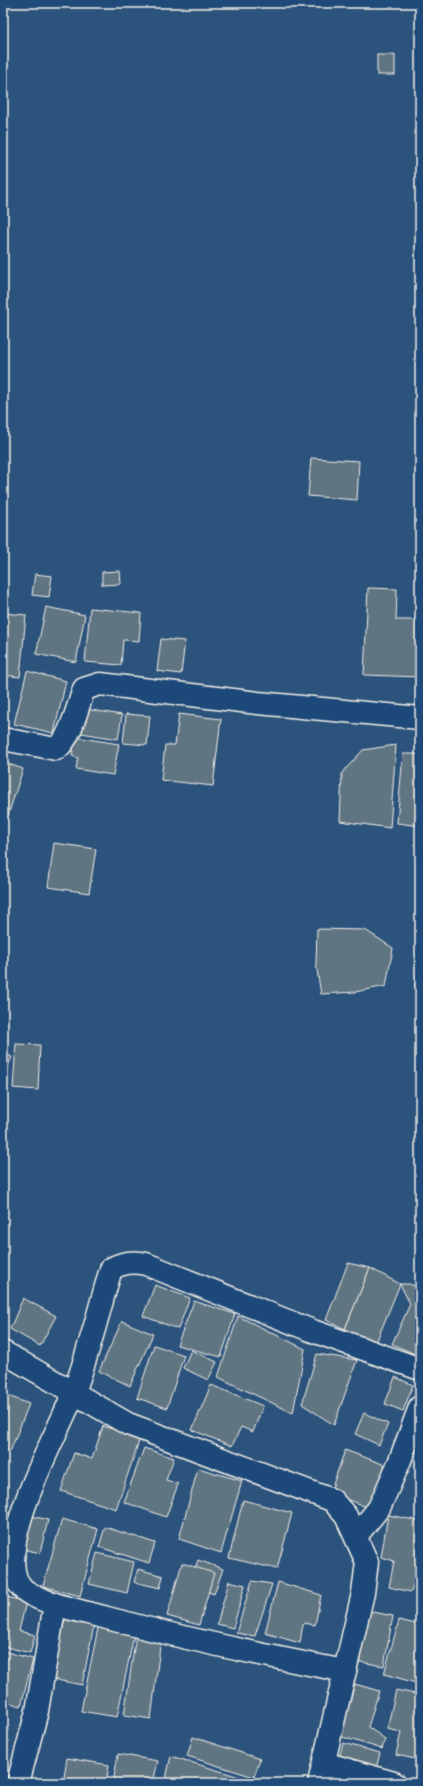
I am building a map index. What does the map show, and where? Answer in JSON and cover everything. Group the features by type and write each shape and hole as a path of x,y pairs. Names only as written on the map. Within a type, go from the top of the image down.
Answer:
{"street":[{"path":"3,738 56,749 61,746 66,738 84,689 100,684 258,703 420,718"},
{"path":"345,1671 187,1639 55,1604 26,1592 16,1579 12,1562 12,1542 23,1502 42,1457 74,1392 111,1269 122,1264 136,1262 146,1264 310,1330 420,1369"},
{"path":"3,1352 128,1424 332,1500 346,1516 367,1562 362,1593 345,1671 321,1773 394,1783"},
{"path":"356,1536 379,1508 399,1463 420,1407"},
{"path":"18,1783 36,1711 55,1604"}],"building":[{"path":"377,55 395,55 395,75 377,75"},
{"path":"311,458 359,461 357,500 308,496"},
{"path":"120,571 121,584 102,585 102,572"},
{"path":"35,574 52,576 49,597 32,595"},
{"path":"368,588 397,589 396,620 420,620 420,677 364,675"},
{"path":"46,607 85,615 76,662 36,654"},
{"path":"90,608 141,613 139,641 123,640 121,665 85,662"},
{"path":"3,613 26,615 20,677 3,675"},
{"path":"161,639 185,641 181,674 157,671"},
{"path":"27,671 66,681 54,733 14,724"},
{"path":"85,709 122,715 118,739 81,733"},
{"path":"126,714 150,716 147,745 123,743"},
{"path":"179,714 221,719 213,786 161,780 165,745 175,745"},
{"path":"75,737 119,744 113,775 76,769 78,758 72,756"},
{"path":"396,745 390,828 340,821 342,773 363,750"},
{"path":"403,754 420,754 420,826 397,823"},
{"path":"3,762 23,769 4,828 3,828"},
{"path":"54,843 96,849 89,893 48,887"},
{"path":"317,929 365,930 393,948 386,986 355,992 321,994 316,964"},
{"path":"420,965 420,1001 415,986"},
{"path":"16,1044 40,1045 38,1090 13,1088"},
{"path":"3,1053 12,1057 3,1077"},
{"path":"348,1263 370,1268 345,1329 326,1320"},
{"path":"370,1268 400,1284 375,1345 345,1329"},
{"path":"400,1284 409,1284 420,1288 420,1344 415,1354 392,1344 410,1304"},
{"path":"155,1285 190,1298 178,1329 143,1316"},
{"path":"23,1298 56,1316 40,1346 10,1329"},
{"path":"194,1301 235,1314 221,1357 177,1345"},
{"path":"238,1316 305,1349 293,1413 218,1377"},
{"path":"122,1321 153,1334 130,1386 99,1371"},
{"path":"154,1345 184,1355 167,1408 137,1398"},
{"path":"191,1350 217,1362 208,1380 183,1368"},
{"path":"317,1354 357,1360 334,1425 302,1404"},
{"path":"395,1377 413,1385 403,1411 385,1404"},
{"path":"211,1385 263,1406 253,1432 241,1427 232,1446 192,1430"},
{"path":"3,1394 29,1404 10,1452 3,1449"},
{"path":"364,1413 388,1424 379,1445 355,1434"},
{"path":"103,1426 140,1438 116,1509 61,1491 74,1453 92,1459"},
{"path":"144,1448 174,1458 166,1480 178,1484 166,1517 124,1502"},
{"path":"345,1450 388,1466 372,1509 330,1493"},
{"path":"198,1468 242,1481 221,1553 179,1539"},
{"path":"243,1500 292,1513 277,1569 229,1558"},
{"path":"28,1515 48,1520 40,1553 19,1548"},
{"path":"388,1515 420,1521 420,1567 411,1592 389,1587 394,1561 381,1557"},
{"path":"62,1519 98,1529 80,1596 43,1586"},
{"path":"105,1527 155,1543 149,1563 99,1547"},
{"path":"97,1553 134,1562 127,1593 89,1584"},
{"path":"198,1560 223,1569 214,1594 189,1585"},
{"path":"182,1563 214,1573 199,1625 167,1616"},
{"path":"138,1569 163,1576 160,1588 134,1582"},
{"path":"229,1581 245,1585 233,1628 217,1624"},
{"path":"252,1581 272,1584 255,1636 236,1633"},
{"path":"278,1582 321,1595 315,1625 303,1623 300,1643 265,1633"},
{"path":"3,1596 26,1602 19,1631 35,1635 30,1653 3,1646"},
{"path":"368,1611 393,1616 384,1666 355,1661"},
{"path":"65,1619 94,1625 82,1685 52,1679"},
{"path":"399,1620 420,1625 420,1684 384,1674"},
{"path":"99,1623 135,1630 117,1717 81,1711"},
{"path":"136,1635 161,1638 151,1719 124,1715"},
{"path":"3,1651 33,1659 21,1706 3,1701"},
{"path":"355,1684 379,1691 368,1727 385,1739 382,1749 339,1736"},
{"path":"396,1690 420,1695 420,1760 396,1755 401,1732 387,1729"},
{"path":"193,1737 260,1759 254,1777 187,1756"},
{"path":"343,1743 380,1753 376,1769 339,1759"},
{"path":"118,1754 158,1761 153,1783 113,1783"},
{"path":"171,1756 259,1783 165,1783"},
{"path":"67,1758 109,1765 106,1783 63,1783"}]}
